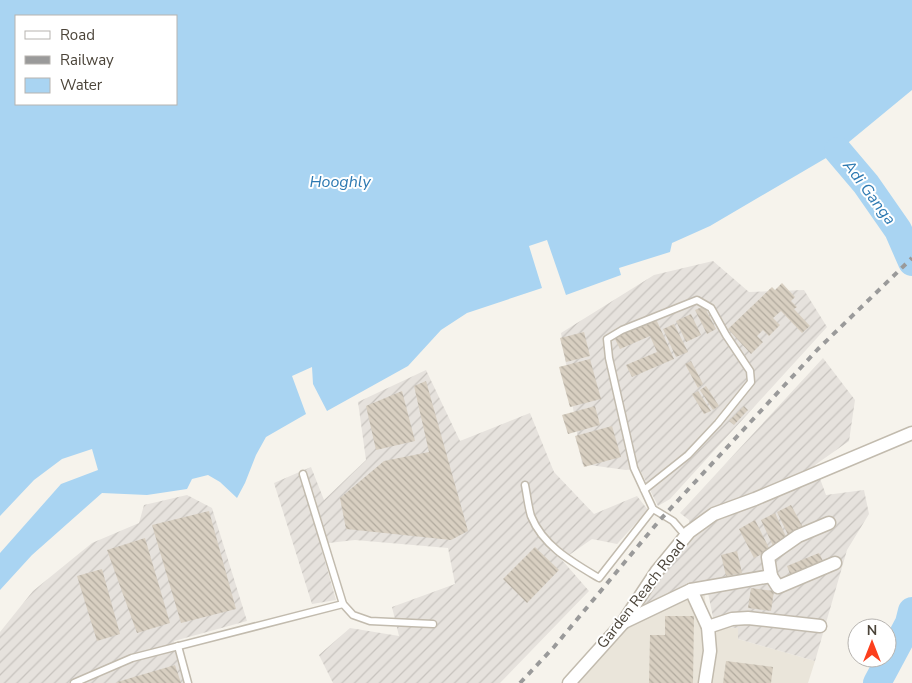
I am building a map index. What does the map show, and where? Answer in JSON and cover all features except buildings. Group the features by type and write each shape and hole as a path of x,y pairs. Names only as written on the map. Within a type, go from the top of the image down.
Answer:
{"street":[{"name":"Garden Reach Road","path":"569,683 622,624 657,571 686,536 714,514 858,457 912,433"},
{"path":"829,523 798,536 768,557 771,576 778,587 835,563"},
{"path":"622,624 691,590 771,576"},
{"path":"691,590 708,627 710,651 705,683"},
{"path":"708,627 732,619 748,618 820,626"}],"lane":[{"path":"644,490 688,455 718,423 751,382 750,371 711,308 697,300 622,330 607,339 609,358 634,468 644,490 653,509 674,521 686,536"},
{"path":"303,474 343,604 353,615 370,621 433,624"},
{"path":"525,485 530,514 538,531 562,556 599,578 653,509"},
{"path":"74,683 132,658 343,604"},
{"path":"178,646 188,683"}],"shaded area":[{"path":"713,261 749,292 804,290 827,327 670,499 658,506 639,468 626,470 582,464 561,333 654,275"},
{"path":"823,358 855,400 849,441 815,465 826,495 864,490 869,514 847,550 815,661 738,639 738,628 715,627 706,583 635,612 662,573 691,538 689,520 680,513"},
{"path":"426,370 460,441 530,413 554,472 594,514 637,496 648,510 617,544 592,539 562,560 589,591 500,683 333,683 319,655 350,628 399,636 392,607 455,584 448,548 355,540 320,544 336,600 312,604 274,483 311,467 324,500 366,460 358,402"},
{"path":"187,495 212,508 247,621 174,641 186,683 0,683 0,632 33,591 92,543 139,523 144,505"},
{"path":"704,589 708,627 738,628 738,639 815,661 808,683 573,683 624,625"}],"water":[{"name":"Hooghly","path":"0,0 912,0 912,90 838,151 710,226 672,243 670,252 619,268 621,275 566,295 547,240 529,246 542,288 467,313 441,330 408,366 327,411 313,384 312,367 292,376 306,414 266,437 237,498 220,482 208,475 192,479 187,489 147,495 102,493 32,555 0,590 0,553 61,484 98,470 92,449 62,459 34,480 0,516"}],"waterway":[{"name":"Adi Ganga","path":"838,151 866,184 898,230 912,262"},
{"name":"Adi Ganga","path":"877,683 909,623 912,611"}],"railway":[{"path":"520,683 554,647 659,521 818,349 912,258"}]}
